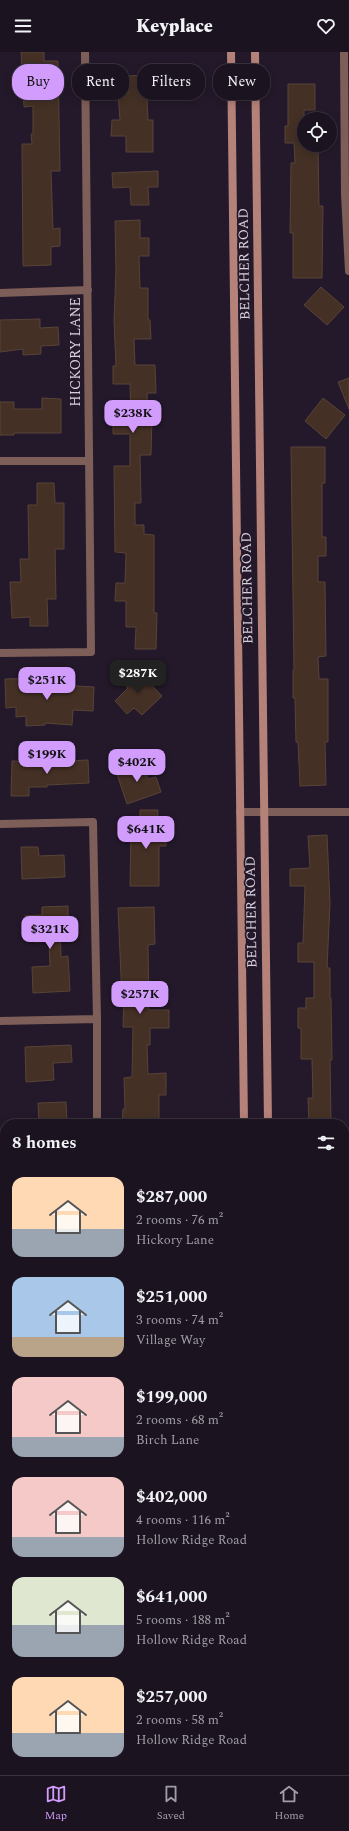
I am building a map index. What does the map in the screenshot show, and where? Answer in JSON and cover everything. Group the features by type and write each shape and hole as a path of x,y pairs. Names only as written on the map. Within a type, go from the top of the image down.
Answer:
{"main road":[{"name":"BELCHER ROAD","path":"231,52 244,1119"},
{"name":"BELCHER ROAD","path":"255,52 263,812 268,1119"}],"street":[{"name":"HICKORY LANE","path":"0,653 91,652 85,52"},
{"path":"344,52 345,194 349,271"},
{"path":"0,293 88,290"},
{"path":"0,461 89,461"},
{"path":"240,812 349,812"},
{"path":"0,824 93,822 97,1019 97,1119"},
{"path":"0,1021 97,1019"}],"building":[{"path":"21,52 44,52 44,61 58,61 58,64 22,64"},
{"path":"137,75 137,100 147,100 148,120 153,120 153,152 126,152 126,136 111,136 112,120 120,120 119,100 129,100 129,76"},
{"path":"288,84 315,84 315,110 304,110 304,112 297,112 297,152 318,152 319,206 323,206 322,278 293,278 293,233 290,233 291,163 295,163 294,143 285,143 285,126 288,126"},
{"path":"24,100 59,100 60,171 51,171 53,229 60,228 60,246 51,247 51,265 23,266 22,144 32,144 31,134 33,134 33,106 24,107"},
{"path":"158,171 158,187 148,187 149,205 131,205 130,187 113,188 112,173"},
{"path":"140,220 140,238 149,238 149,256 139,256 140,288 148,288 148,320 150,320 151,339 134,339 135,365 155,365 156,393 147,393 148,417 152,417 151,455 140,455 141,503 135,503 135,525 144,525 144,534 154,535 154,613 157,613 156,649 135,649 136,627 126,627 126,601 115,601 116,583 125,583 126,553 115,552 114,466 130,466 130,434 113,434 113,417 131,417 130,384 113,384 113,366 116,366 114,321 116,271 115,221"},
{"path":"321,287 344,307 327,325 304,305"},
{"path":"40,319 40,328 58,327 59,345 41,346 41,354 23,355 23,349 0,352 0,320"},
{"path":"349,378 349,409 338,382"},
{"path":"42,398 61,399 61,433 14,433 14,435 0,435 0,402 14,402 14,409 42,409"},
{"path":"323,398 345,415 326,439 305,421"},
{"path":"291,447 325,447 325,483 322,483 322,537 326,537 326,556 318,556 318,582 325,582 326,656 318,657 319,679 328,679 328,742 325,742 326,785 300,786 298,742 296,742 295,698 293,698 294,670"},
{"path":"37,483 54,483 55,503 64,503 64,549 55,549 56,599 47,599 48,626 30,626 30,617 12,618 10,582 21,582 20,559 29,559 28,505 37,505"},
{"path":"135,668 162,696 142,715 134,708 127,714 115,701 128,688 121,681"},
{"path":"43,678 43,684 94,687 93,711 73,710 72,725 45,723 45,725 26,726 26,716 16,717 16,707 6,708 5,679"},
{"path":"88,760 89,783 29,787 29,796 11,796 12,761 48,762"},
{"path":"142,762 148,779 156,777 161,792 127,804 116,771"},
{"path":"140,810 158,810 157,828 166,828 166,846 159,846 159,886 130,886 131,828 140,828"},
{"path":"327,835 330,903 327,968 330,968 331,998 331,1119 309,1119 308,1098 313,1098 312,1059 301,1059 301,1028 298,1028 298,1008 306,1008 306,998 314,998 314,962 298,962 298,943 303,943 305,886 290,886 290,869 310,868 308,836"},
{"path":"21,847 38,847 39,856 64,855 65,877 22,879"},
{"path":"68,906 68,923 60,923 61,957 68,956 70,991 33,993 32,967 50,966 49,941 35,942 34,933 26,933 25,916 42,915 42,907"},
{"path":"154,907 155,944 148,945 149,1010 169,1010 169,1028 150,1028 150,1045 147,1045 148,1074 166,1073 166,1095 159,1095 159,1119 122,1119 123,1109 125,1109 124,1078 132,1077 133,1027 123,1027 124,999 122,999 118,908"},
{"path":"71,1045 72,1062 53,1063 54,1080 26,1082 25,1047"},
{"path":"66,1102 67,1119 39,1119 38,1103"}]}
